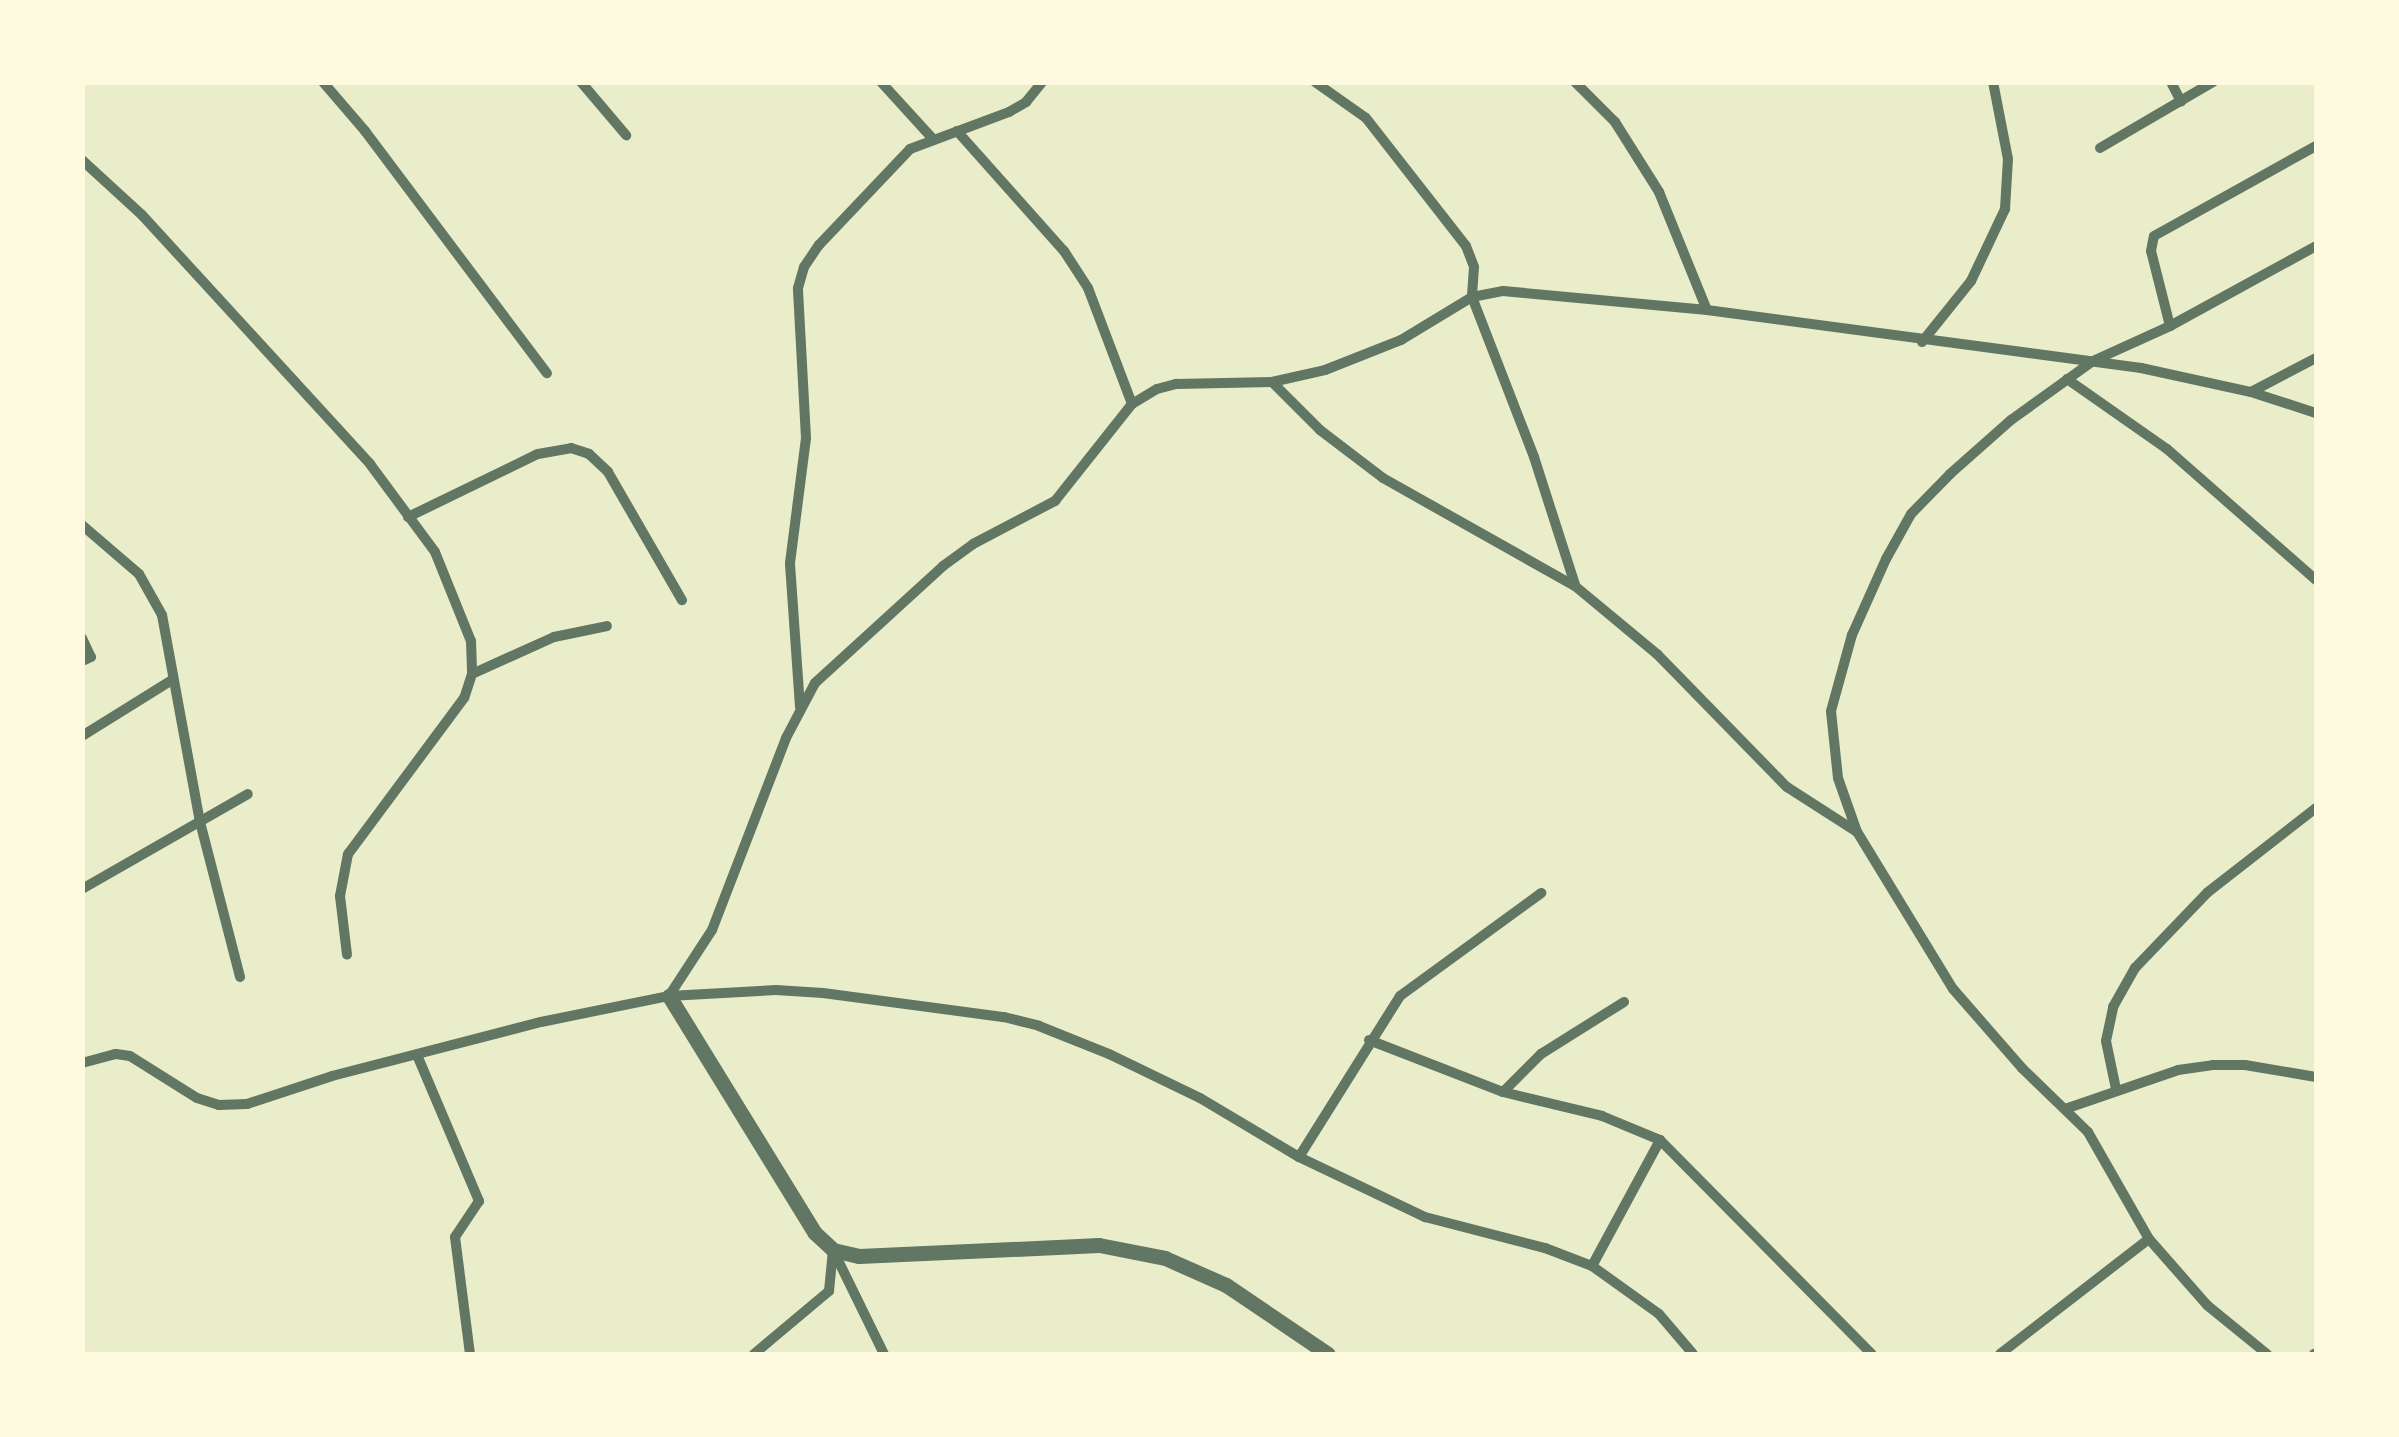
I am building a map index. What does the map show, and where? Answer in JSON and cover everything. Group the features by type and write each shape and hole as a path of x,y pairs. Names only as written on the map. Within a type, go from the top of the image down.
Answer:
{"street":[{"path":"323,82 365,130 547,374"},
{"path":"581,82 626,135"},
{"path":"882,82 932,138"},
{"path":"800,706 790,579 806,438 798,288 804,268 819,245 910,149 1010,112 1026,102 1042,82"},
{"path":"1315,82 1366,118 1450,221 1474,267 1472,297 1534,457 1575,586"},
{"path":"1575,82 1615,122 1659,192 1707,310"},
{"path":"1922,342 1971,281 2005,209 2008,159 1993,82"},
{"path":"2171,82 2181,102"},
{"path":"2100,148 2214,82"},
{"path":"957,131 1064,251 1088,288 1132,404"},
{"path":"2170,326 2151,251 2154,236 2316,146"},
{"path":"82,160 142,215 370,464 435,552 471,641 472,674 464,698 348,854 340,896 348,954"},
{"path":"2267,1354 2207,1306 2149,1239 2112,1168 2065,1109 2022,1068 1953,989 1857,832 1838,778 1831,711 1837,676 1871,590 1912,514 2011,420 2093,362 2170,326 2316,246"},
{"path":"669,996 695,961 724,903 800,706 815,683 943,566 973,544 1055,501 1132,404 1157,388 1176,384 1272,382 1366,357 1472,297 1504,291 1707,310 1922,342 2093,362 2252,392 2316,412"},
{"path":"2252,392 2316,358"},
{"path":"2067,380 2167,449 2316,580"},
{"path":"1272,382 1320,430 1383,478 1575,586 1657,654 1788,788 1857,832"},
{"path":"408,516 538,454 570,448 589,454 608,472 682,600"},
{"path":"82,526 139,574 162,615 200,822 240,977"},
{"path":"472,674 554,637 607,626"},
{"path":"82,638 90,657 82,662"},
{"path":"82,736 172,680"},
{"path":"82,890 248,794"},
{"path":"2116,1090 2106,1041 2113,1007 2134,968 2208,892 2316,808"},
{"path":"1299,1156 1400,996 1541,893"},
{"path":"82,1063 116,1054 130,1056 197,1098 219,1105 247,1104 332,1076 540,1022 669,996 823,992 1039,1026 1200,1098 1299,1156 1425,1216 1545,1248 1592,1266 1658,1314 1693,1354"},
{"path":"669,996 814,1233 832,1250 884,1354"},
{"path":"1502,1092 1541,1054 1624,1002"},
{"path":"1369,1040 1502,1092 1602,1116 1660,1140 1872,1354"},
{"path":"417,1055 480,1201 455,1237 470,1354"},
{"path":"2065,1109 2116,1090 2213,1065 2245,1065 2316,1078"},
{"path":"1592,1266 1660,1140"},
{"path":"2000,1354 2149,1239"},
{"path":"832,1250 859,1256 1099,1245 1165,1258 1226,1285 1328,1354"},
{"path":"754,1354 829,1291 832,1250"}]}
